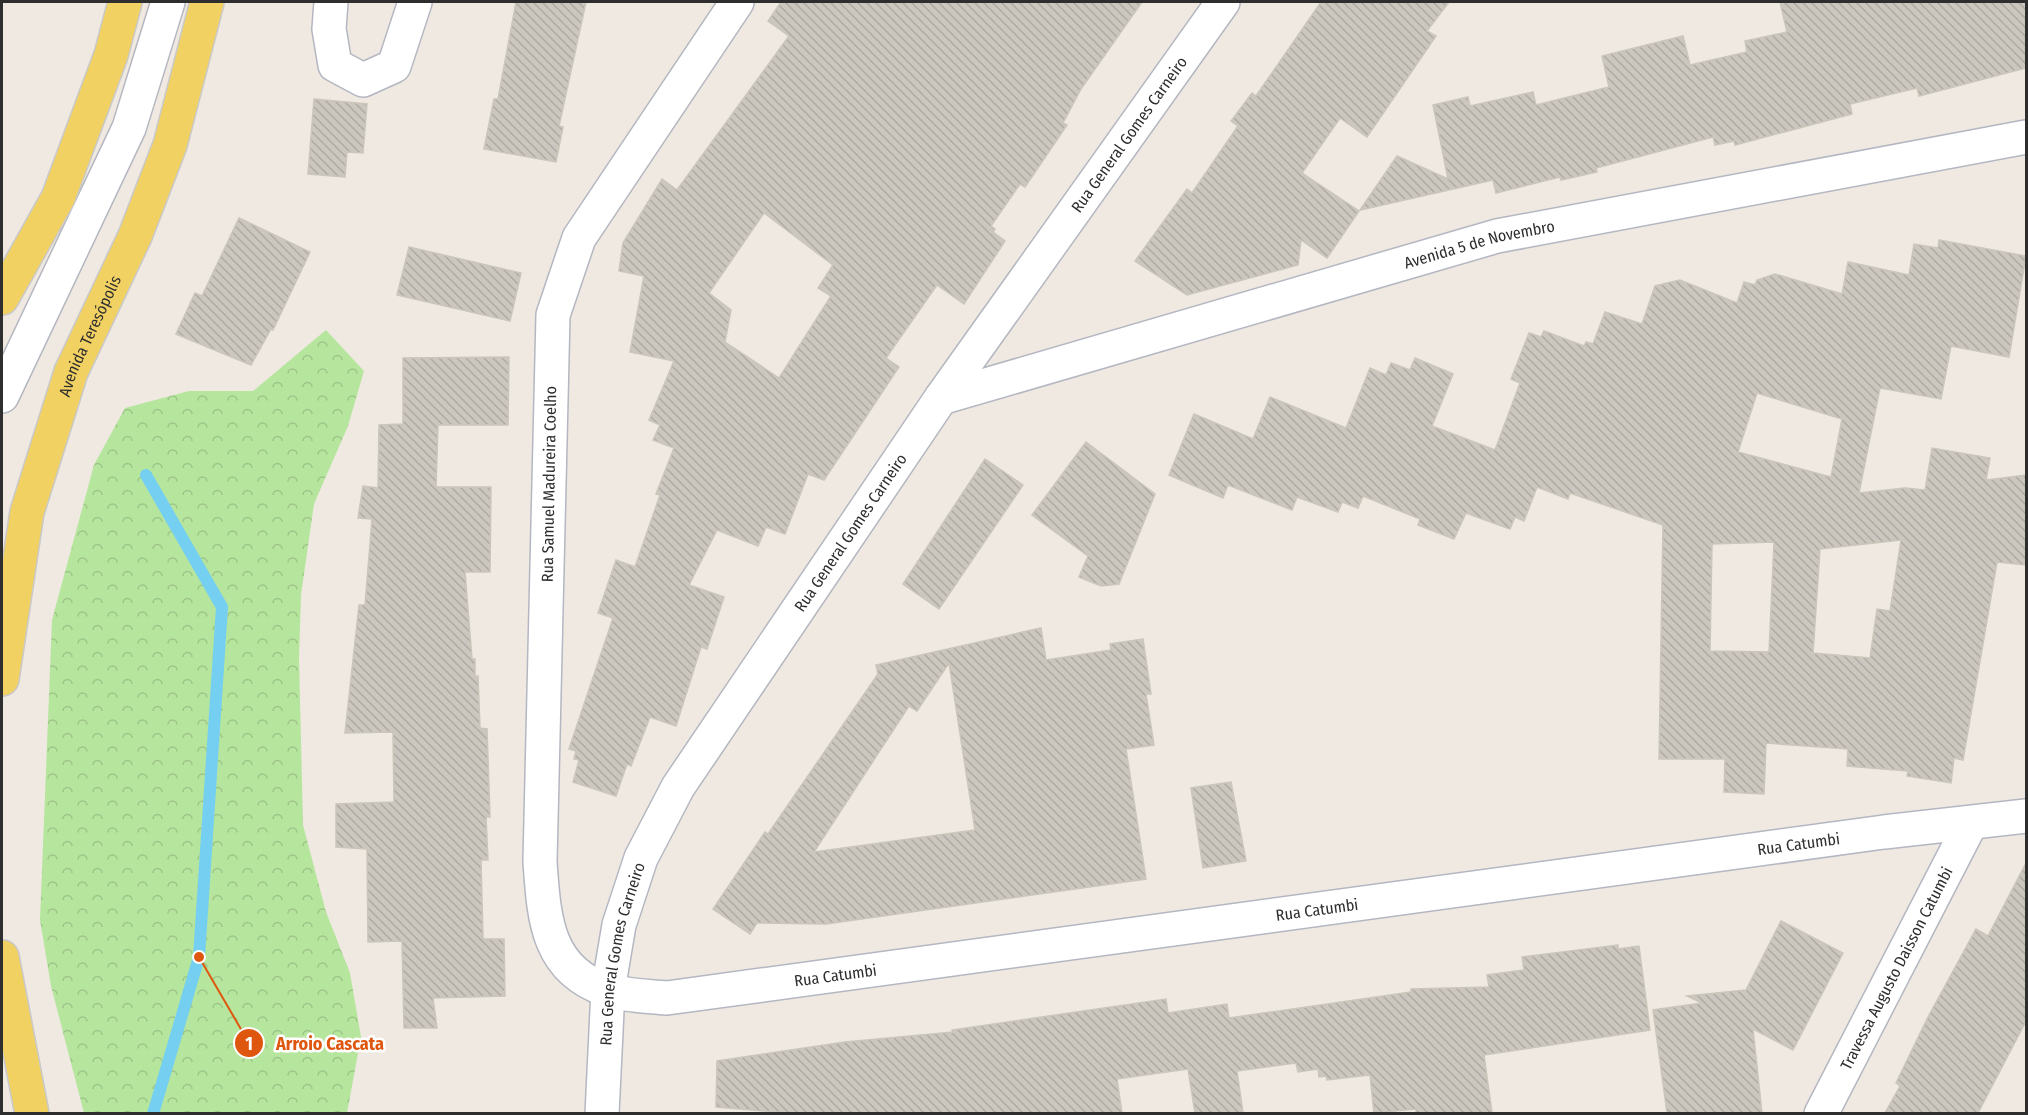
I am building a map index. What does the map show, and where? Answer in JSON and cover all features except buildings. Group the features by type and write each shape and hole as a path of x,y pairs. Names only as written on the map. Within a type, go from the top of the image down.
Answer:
{"main road":[{"path":"2,298 58,198 104,76 125,2"},
{"name":"Avenida Teresópolis","path":"2,679 27,512 71,372 135,236 170,145 207,2"},
{"path":"2,957 32,1113"}],"street":[{"path":"2,396 129,128 168,2"},
{"path":"331,2 329,29 335,65 363,80 394,66 415,2"},
{"name":"Rua Samuel Madureira Coelho","path":"608,990 577,976 556,951 544,917 540,862 553,315 579,238 737,2"},
{"name":"Rua General Gomes Carneiro","path":"602,1113 608,990 619,926 641,858 678,787 941,398 1222,2"},
{"name":"Avenida 5 de Novembro","path":"941,398 1497,236 2026,136"},
{"path":"2,366 29,343"},
{"name":"Rua Catumbi","path":"608,990 667,998 2026,816"},
{"name":"Travessa Augusto Daisson Catumbi","path":"1821,1113 1971,823"}],"green space":[{"path":"326,330 364,371 348,426 314,504 301,595 299,658 303,825 326,912 350,973 361,1037 347,1113 84,1113 51,986 40,920 52,620 94,465 125,408 189,391 253,391"}],"waterway":[{"path":"146,475 222,607 199,957 153,1114"}],"place":[{"name":"Arroio Cascata","path":"199,957"}]}
